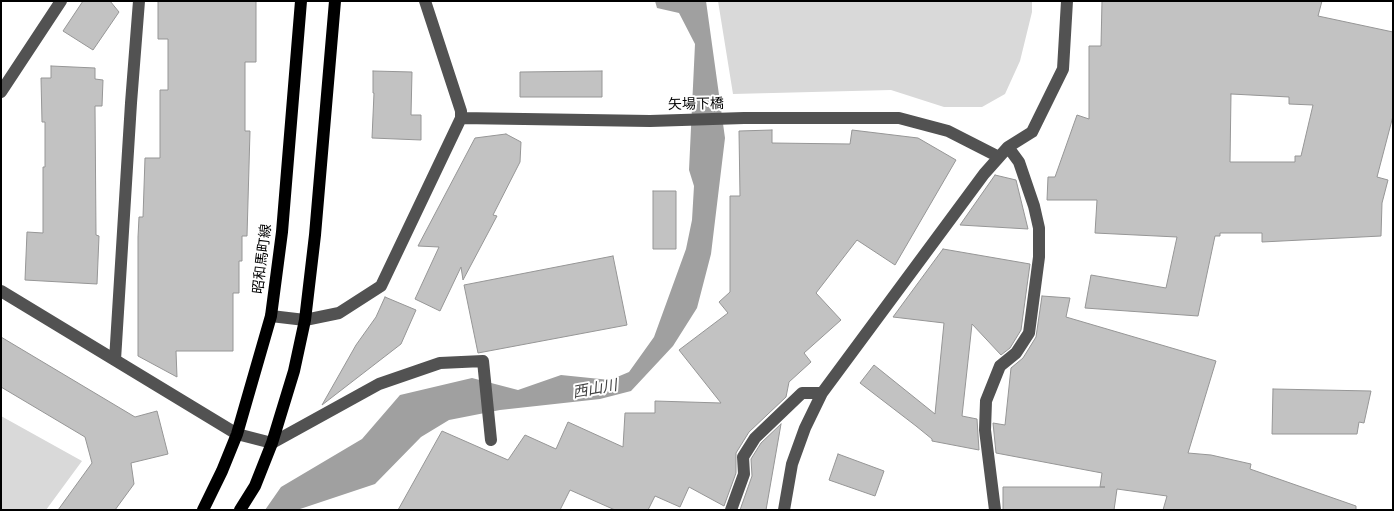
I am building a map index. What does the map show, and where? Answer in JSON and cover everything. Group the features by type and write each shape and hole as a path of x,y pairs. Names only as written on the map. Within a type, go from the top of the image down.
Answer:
{"main road":[{"name":"昭和馬町線","path":"203,510 222,471 236,434 271,316 282,232 301,1"},
{"path":"240,510 255,486 272,443 294,371 305,320 315,235 335,1"}],"street":[{"path":"1,92 61,1"},
{"path":"115,360 130,103 139,1"},
{"path":"271,316 305,320 339,314 381,286 461,118 461,112 425,1"},
{"path":"784,510 792,464 805,428 822,393 984,174 1008,147 1032,132 1063,69 1067,1"},
{"name":"矢場下橋","path":"461,118 650,121 744,118 899,118 948,131 999,157"},
{"path":"995,510 985,430 986,401 1000,366 1016,353 1029,333 1039,258 1039,228 1034,206 1019,162 1008,147"},
{"path":"1,291 236,434 272,443 379,384 440,363 482,361 491,440"},
{"path":"731,510 744,474 743,457 755,438 802,393 822,393"}],"shaded area":[{"path":"718,1 1032,1 1032,12 1020,61 1005,94 982,107 944,107 891,90 733,94"},
{"path":"1,416 82,461 46,510 1,510"}],"water":[{"name":"西山川","path":"655,1 706,1 725,138 711,254 697,308 673,346 631,391 600,399 500,410 449,420 421,437 375,484 297,510 265,510 281,487 362,439 400,395 472,378 518,390 561,375 610,380 629,372 654,337 686,249 692,220 694,186 689,170 695,44 679,13 657,8"}],"building":[{"path":"83,1 110,1 119,12 93,50 63,31"},
{"path":"158,1 256,1 256,62 245,62 245,131 250,131 247,236 242,236 242,261 239,261 239,293 233,293 233,351 176,351 177,377 138,356 138,237 139,217 143,217 145,158 160,158 160,90 168,90 168,39 158,39"},
{"path":"1102,1 1322,1 1318,16 1393,32 1393,116 1377,177 1388,180 1382,203 1381,236 1262,242 1262,233 1220,233 1220,236 1215,236 1198,316 1085,308 1091,275 1166,288 1177,237 1095,233 1097,200 1047,200 1048,177 1055,177 1077,115 1089,119 1089,46 1101,46","holes":["1231,94 1289,97 1289,104 1313,105 1301,156 1295,156 1295,162 1230,162"]},
{"path":"51,66 95,68 95,79 103,80 102,106 95,106 96,235 99,236 97,284 25,280 27,232 43,233 45,122 42,122 41,78 51,78"},
{"path":"373,71 412,72 411,115 421,115 421,140 372,138"},
{"path":"602,71 602,97 520,97 520,72"},
{"path":"772,130 772,143 850,144 852,130 918,138 956,160 895,265 857,240 816,293 841,320 804,353 811,362 789,382 786,397 749,432 736,453 736,473 724,506 689,487 680,507 655,496 648,510 615,510 570,490 560,510 398,510 442,431 508,460 525,435 556,449 568,422 623,447 625,413 655,413 655,401 721,403 679,350 728,313 719,302 730,292 730,196 740,196 739,131"},
{"path":"506,134 521,142 520,162 493,215 497,216 463,280 461,267 440,311 415,299 439,247 418,246 475,138"},
{"path":"995,175 1016,180 1028,229 960,225"},
{"path":"653,191 676,191 676,249 653,249"},
{"path":"943,249 1030,264 1021,330 1010,348 1001,355 972,324 962,416 977,419 979,450 932,441 916,426 860,383 874,365 935,414 944,323 893,317"},
{"path":"613,256 627,325 478,353 464,285"},
{"path":"1042,296 1070,298 1066,317 1216,361 1188,453 1211,455 1251,464 1250,469 1356,506 1356,510 1163,510 1167,496 1117,489 1114,510 1003,510 1003,487 1100,487 1102,473 996,453 993,423 1005,425 1011,368 1023,358 1036,337"},
{"path":"385,297 416,310 401,344 322,405 356,345 376,317"},
{"path":"1,337 135,417 157,411 168,454 131,463 134,484 115,510 58,510 92,463 85,437 1,387"},
{"path":"1273,389 1371,391 1364,423 1359,422 1357,434 1272,434"},
{"path":"781,424 766,510 740,510 752,476 751,459 761,443"},
{"path":"838,454 884,471 875,496 829,480"}]}
